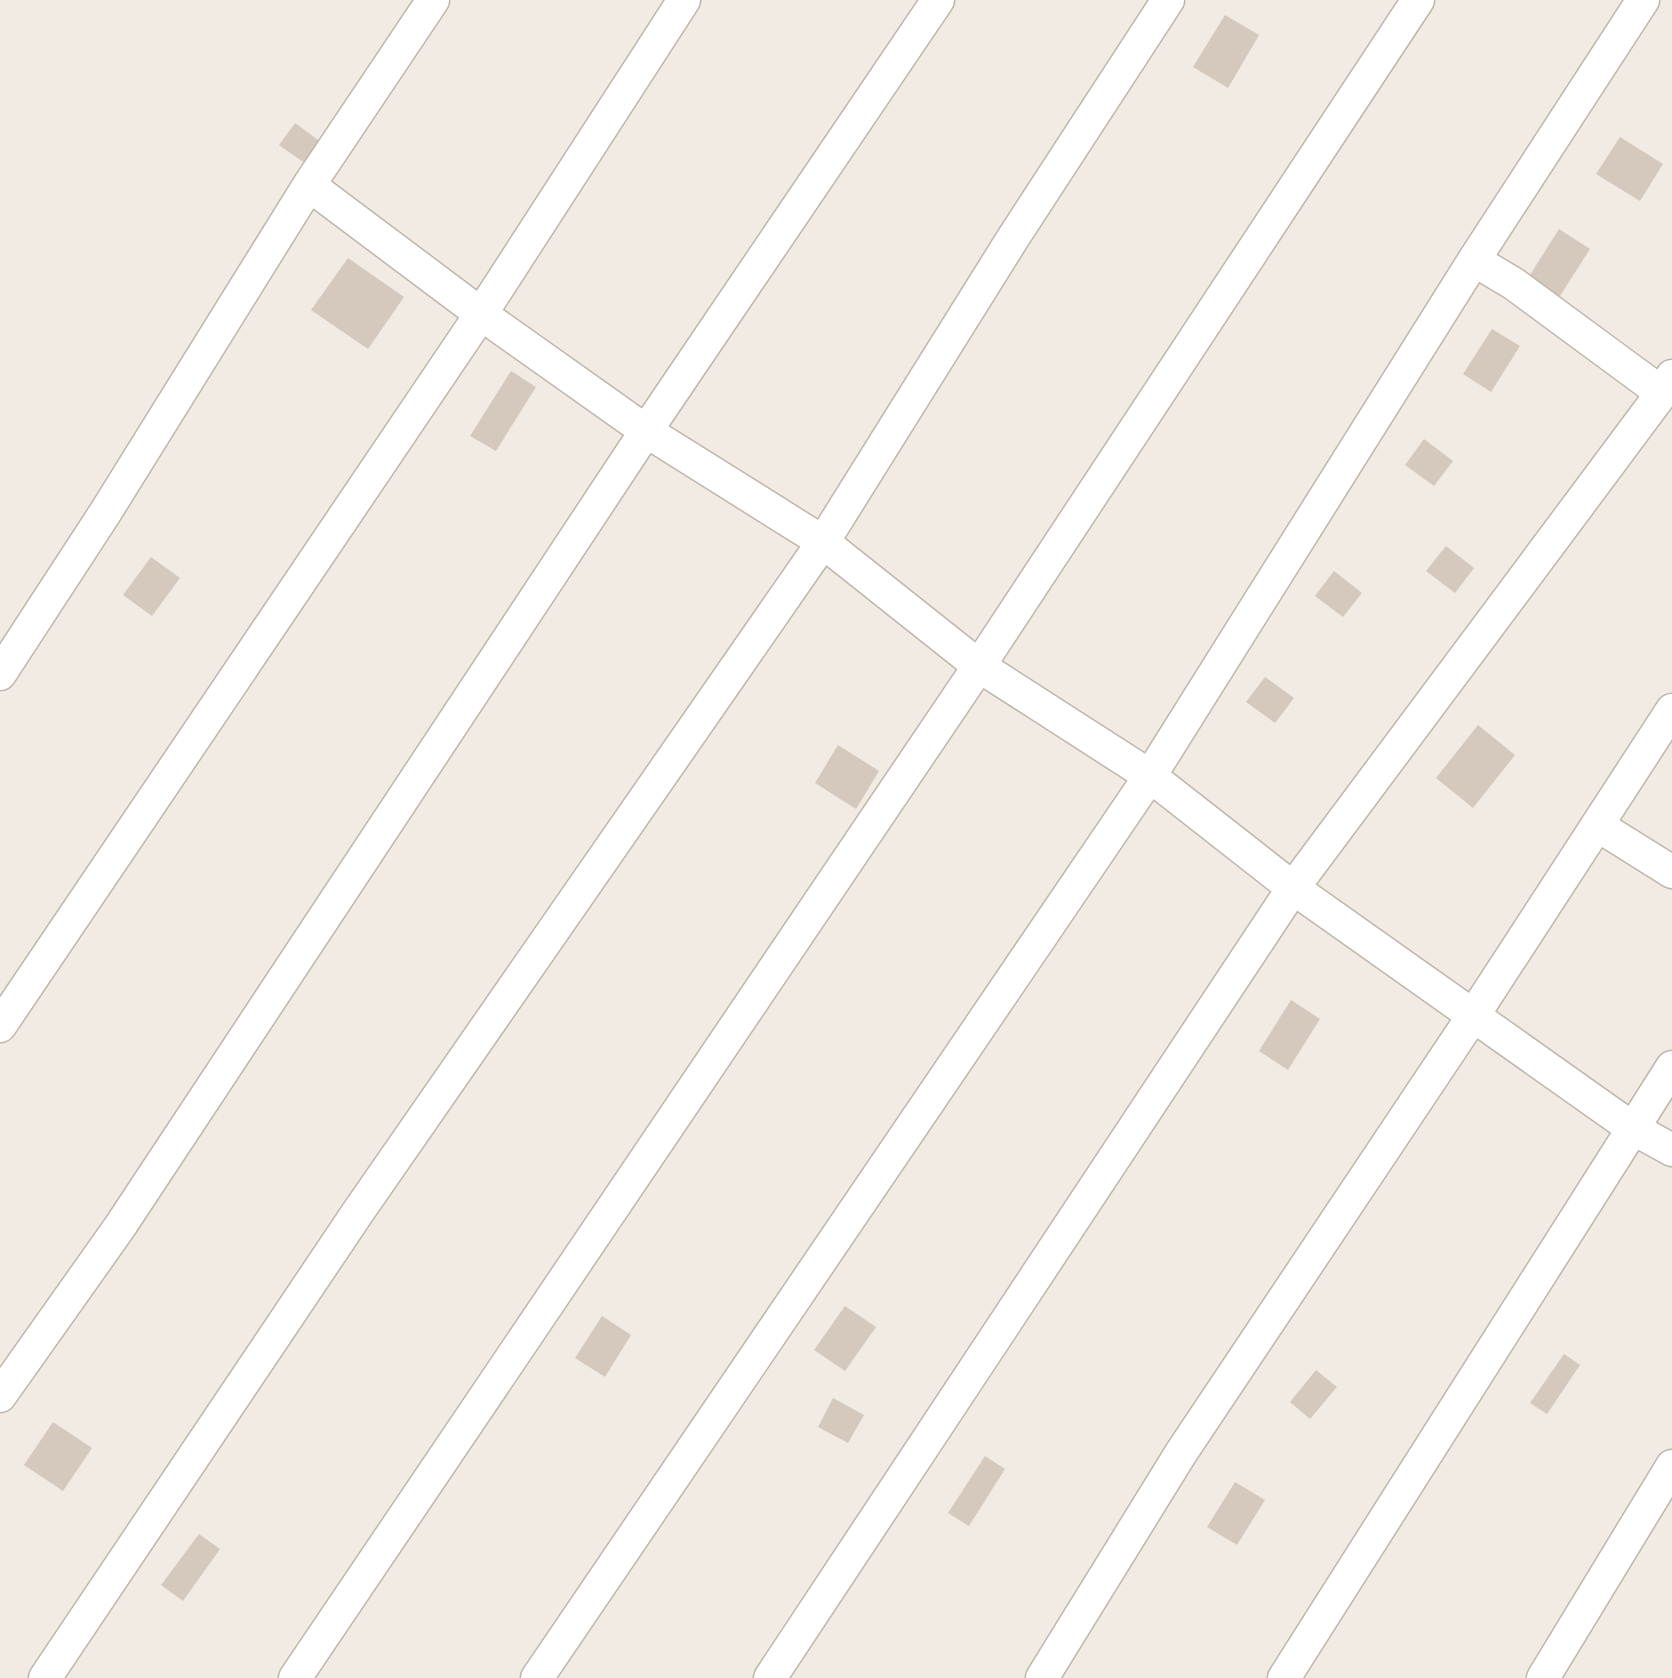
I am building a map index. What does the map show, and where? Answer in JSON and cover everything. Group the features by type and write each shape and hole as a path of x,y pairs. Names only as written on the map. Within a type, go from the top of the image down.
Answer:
{"street":[{"path":"0,674 105,513 309,185 433,0"},
{"path":"0,1026 481,314 684,0"},
{"path":"45,1678 358,1212 824,542 1013,238 1167,0"},
{"path":"295,1678 979,666 1418,0"},
{"path":"537,1678 1150,776 1474,260 1643,0"},
{"path":"0,1396 119,1228 646,430 936,1"},
{"path":"309,185 481,314 646,430 824,542 979,666 1150,776 1293,888 1632,1128 1672,1150"},
{"path":"770,1678 1293,888 1667,385 1474,260"},
{"path":"1042,1678 1181,1453 1473,1016 1672,710"},
{"path":"1597,825 1672,872"},
{"path":"1284,1678 1672,1067"},
{"path":"1543,1678 1672,1466"}],"building":[{"path":"1225,15 1259,35 1228,88 1193,67"},
{"path":"295,123 321,142 306,164 279,145"},
{"path":"1620,137 1663,164 1640,201 1596,174"},
{"path":"1559,229 1590,249 1556,302 1525,283"},
{"path":"348,258 404,297 368,349 311,310"},
{"path":"1492,329 1520,346 1491,392 1463,374"},
{"path":"511,371 536,387 496,451 470,436"},
{"path":"1424,439 1453,461 1434,486 1405,465"},
{"path":"1446,546 1474,568 1455,593 1426,571"},
{"path":"151,557 180,578 152,616 123,595"},
{"path":"1334,571 1362,593 1343,617 1315,596"},
{"path":"1265,677 1294,698 1275,723 1246,702"},
{"path":"1478,725 1515,755 1473,808 1436,778"},
{"path":"838,745 879,771 856,809 815,783"},
{"path":"1291,1000 1320,1019 1288,1070 1259,1051"},
{"path":"845,1306 876,1327 845,1371 814,1350"},
{"path":"602,1316 631,1335 605,1377 575,1358"},
{"path":"1564,1354 1580,1365 1547,1414 1530,1403"},
{"path":"1316,1370 1337,1387 1310,1419 1290,1402"},
{"path":"833,1398 864,1415 848,1443 818,1427"},
{"path":"53,1422 92,1448 63,1491 24,1465"},
{"path":"985,1456 1005,1469 969,1526 948,1513"},
{"path":"1235,1482 1265,1500 1237,1545 1207,1527"},
{"path":"199,1534 220,1549 183,1601 161,1585"}]}
